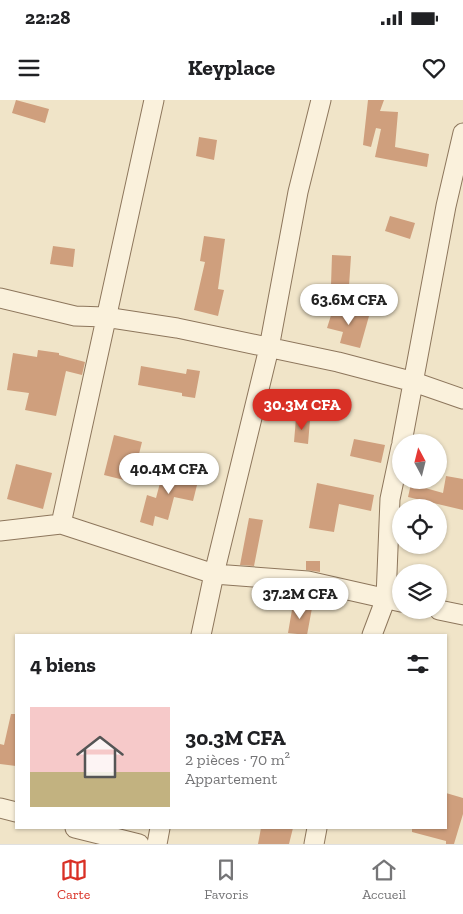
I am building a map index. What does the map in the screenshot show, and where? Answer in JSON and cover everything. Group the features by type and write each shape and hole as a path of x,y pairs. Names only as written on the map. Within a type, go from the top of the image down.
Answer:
{"street":[{"path":"61,524 154,100"},
{"path":"201,634 269,348 298,192 321,100"},
{"path":"404,434 446,206 463,133"},
{"path":"0,298 75,316 105,318 176,328 338,362 414,382 463,400"},
{"path":"392,489 390,499 393,564"},
{"path":"0,531 61,524 214,574 308,581 392,600"},
{"path":"373,634 392,603"},
{"path":"447,612 463,615"},
{"path":"0,808 15,812"},
{"path":"79,829 139,844"},
{"path":"157,844 160,829"},
{"path":"314,844 317,829"}],"building":[{"path":"16,100 49,109 45,123 12,113"},
{"path":"368,100 384,100 380,111 398,112 395,147 429,154 427,167 375,157 381,129 376,128 371,147 363,145"},
{"path":"199,137 217,140 214,160 196,156"},
{"path":"390,216 415,223 410,239 385,231"},
{"path":"204,236 225,239 218,289 224,290 218,316 194,310 205,262 200,261"},
{"path":"53,246 75,249 73,267 50,264"},
{"path":"332,255 351,256 349,286 331,285"},
{"path":"334,306 369,316 360,348 340,343 343,332 327,328"},
{"path":"38,350 59,353 59,355 85,362 82,375 66,371 56,416 25,410 29,393 7,390 13,353 37,357"},
{"path":"141,366 186,374 187,369 200,371 195,398 182,396 182,393 138,385"},
{"path":"296,418 310,420 308,444 294,442"},
{"path":"114,435 142,442 132,482 104,475"},
{"path":"354,439 385,445 381,463 350,456"},
{"path":"16,464 52,473 43,509 7,499"},
{"path":"164,468 199,477 193,501 174,497 168,520 155,516 153,526 140,522 147,495 156,498"},
{"path":"448,476 463,479 463,510 447,506 447,499 416,499 408,497 410,489 429,489 443,493 444,489 448,489"},
{"path":"317,483 374,495 371,511 339,504 334,532 309,528"},
{"path":"249,518 263,520 254,566 240,565"},
{"path":"306,561 320,561 320,572 306,570"},
{"path":"293,604 312,608 307,634 288,633"},
{"path":"11,714 15,714 15,766 0,764 0,744 4,745"},
{"path":"447,793 463,798 463,814 454,844 446,844 446,841 412,832 412,829 447,829"},
{"path":"261,829 293,829 289,844 258,844"}]}
